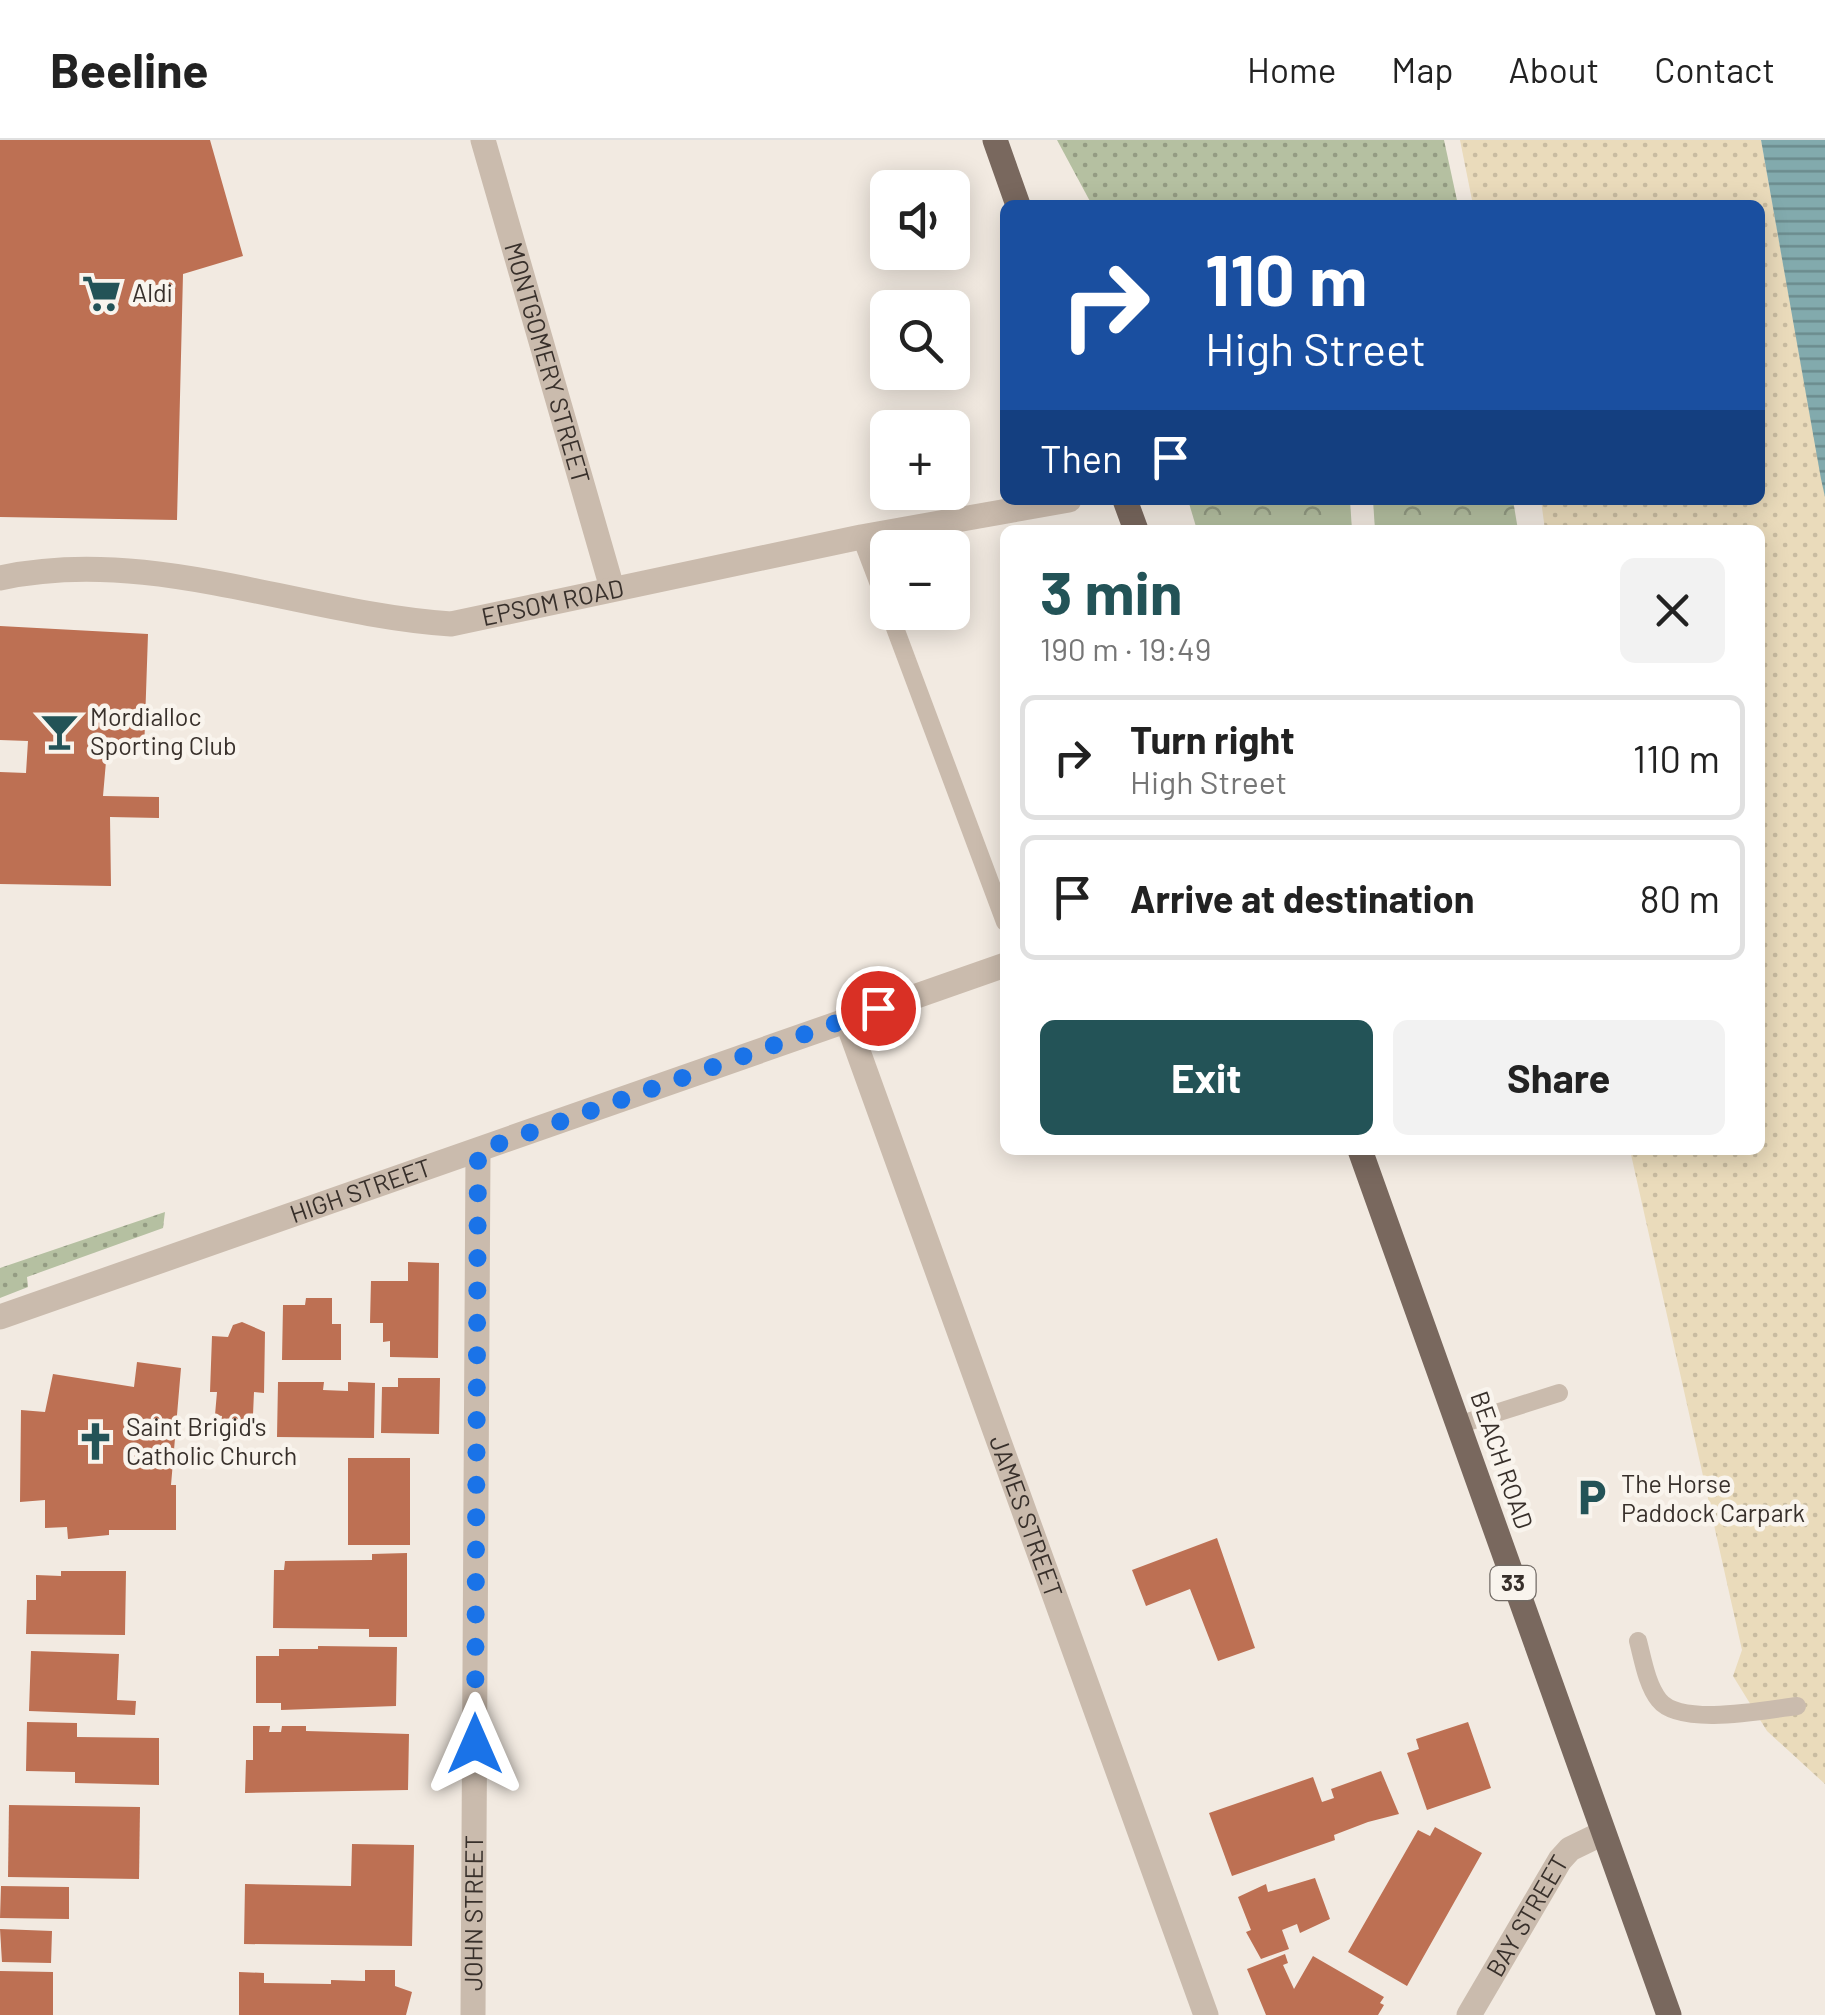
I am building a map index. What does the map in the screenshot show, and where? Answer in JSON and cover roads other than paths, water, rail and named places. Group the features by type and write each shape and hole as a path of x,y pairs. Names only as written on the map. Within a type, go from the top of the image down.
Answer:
{"main road":[{"path":"995,140 1016,200"},
{"name":"BEACH ROAD","path":"1362,1155 1669,2015"}],"street":[{"name":"MONTGOMERY STREET","path":"483,140 612,588"},
{"name":"EPSOM ROAD","path":"0,562 33,570 186,578 396,620 451,624 862,537 1041,505"},
{"name":"EPSOM ROAD","path":"0,578 33,570"},
{"name":"HIGH STREET","path":"0,1317 1000,967"},
{"name":"JAMES STREET","path":"846,1018 1206,2015"},
{"name":"JOHN STREET","path":"474,2015 478,1151"},
{"name":"BAY STREET","path":"1469,2015 1560,1860 1570,1849 1603,1833"}],"lane":[{"path":"862,537 870,559"},
{"path":"896,630 1000,909"},
{"path":"1458,1425 1559,1393"},
{"path":"1638,1641 1660,1702 1674,1711 1703,1715 1797,1706"}],"water":[{"path":"1761,140 1825,140 1825,497 1821,479"}],"place":[{"name":"Aldi","path":"102,293"},
{"name":"Mordialloc Sporting Club","path":"60,731"},
{"name":"Saint Brigid's Catholic Church","path":"96,1441"},
{"name":"The Horse Paddock Carpark","path":"1591,1498"}]}
